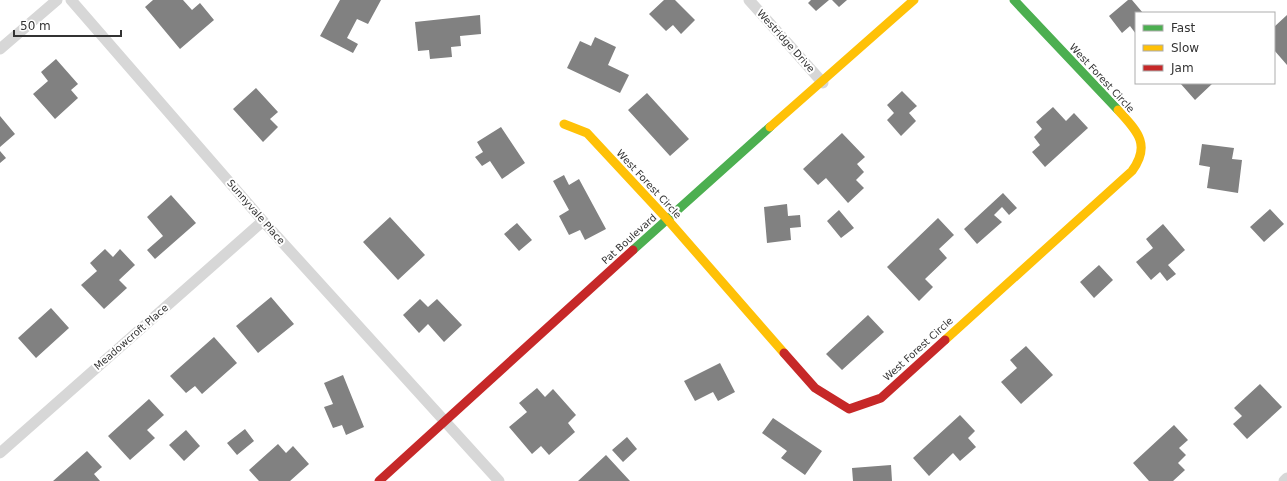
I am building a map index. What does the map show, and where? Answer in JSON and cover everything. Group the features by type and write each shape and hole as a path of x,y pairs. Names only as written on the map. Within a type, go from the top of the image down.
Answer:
{"street":[{"path":"0,49 57,0"},
{"name":"Sunnyvale Place","path":"71,0 262,221 499,481"},
{"name":"Westridge Drive","path":"749,0 823,83"},
{"name":"Pat Boulevard","path":"379,481 667,219 823,83 914,0"},
{"name":"West Forest Circle","path":"564,124 587,133 667,219 815,388 849,409 881,398 1132,171 1140,159 1141,144 1137,131 1014,0"},
{"name":"Meadowcroft Place","path":"0,453 262,221"},
{"path":"1284,481 1287,478"}],"building":[{"path":"153,0 183,0 192,10 200,3 214,20 180,49 145,7"},
{"path":"340,0 381,0 368,24 357,19 347,38 358,44 353,53 320,36"},
{"path":"664,0 675,0 695,20 681,34 673,25 666,31 649,14"},
{"path":"811,0 829,0 816,11 808,3"},
{"path":"832,0 847,0 839,7"},
{"path":"1128,0 1132,0 1142,12 1135,12 1135,33 1130,26 1122,33 1109,16"},
{"path":"480,15 481,34 460,36 461,46 451,47 452,57 430,59 429,50 418,51 415,22"},
{"path":"1287,15 1287,65 1275,51 1275,26"},
{"path":"595,37 616,47 608,65 629,75 620,93 567,68 580,41 591,46"},
{"path":"56,59 78,84 71,90 78,98 55,119 33,94 48,81 41,72"},
{"path":"1181,84 1212,84 1195,100"},
{"path":"256,88 278,112 270,119 278,127 263,142 233,109"},
{"path":"902,91 917,106 909,113 916,121 901,136 887,120 894,113 887,105"},
{"path":"647,93 689,139 670,156 628,110"},
{"path":"1053,107 1066,121 1074,113 1088,128 1045,167 1032,152 1040,145 1034,137 1042,129 1036,122"},
{"path":"0,116 15,134 0,147"},
{"path":"501,127 525,163 502,179 490,161 482,166 475,157 483,152 477,142"},
{"path":"842,133 865,157 857,164 864,172 856,180 864,188 848,203 826,178 818,185 803,169"},
{"path":"1202,144 1234,148 1232,159 1242,160 1238,193 1207,188 1210,167 1199,165"},
{"path":"0,151 6,158 0,163"},
{"path":"564,175 569,185 579,179 606,229 585,240 580,230 569,235 559,216 569,210 553,181"},
{"path":"1003,193 1017,208 1009,215 1002,207 994,215 1002,222 977,244 964,229"},
{"path":"171,195 196,223 155,259 147,250 163,236 147,217"},
{"path":"787,204 788,216 800,215 801,227 790,228 791,240 767,243 764,207"},
{"path":"1270,209 1284,224 1264,242 1250,227"},
{"path":"839,210 854,228 841,238 827,221"},
{"path":"390,217 425,255 398,280 363,242"},
{"path":"938,218 954,235 939,249 947,258 925,279 933,287 919,301 887,267"},
{"path":"517,223 532,240 519,251 504,234"},
{"path":"1163,224 1185,250 1168,265 1176,274 1167,281 1160,272 1151,280 1136,262 1153,248 1146,239"},
{"path":"105,249 113,257 120,249 135,265 119,280 127,288 104,309 81,285 97,271 90,263"},
{"path":"1099,265 1113,280 1094,298 1080,282"},
{"path":"271,297 294,324 258,353 236,326"},
{"path":"420,299 428,307 437,299 462,325 444,342 428,324 419,333 403,315"},
{"path":"51,308 69,328 36,358 18,338"},
{"path":"868,315 884,332 842,370 826,354"},
{"path":"214,337 237,363 202,394 195,386 186,393 170,376"},
{"path":"1026,346 1053,375 1021,404 1001,382 1017,368 1010,360"},
{"path":"720,363 735,392 718,401 713,392 695,401 684,381"},
{"path":"343,375 364,427 346,435 342,425 333,428 324,407 333,404 324,383"},
{"path":"1260,384 1282,407 1247,439 1233,424 1242,416 1234,408"},
{"path":"537,388 545,397 553,389 576,415 568,423 575,432 549,455 541,446 532,454 509,427 527,412 519,403"},
{"path":"149,399 164,415 147,430 155,438 130,460 108,436"},
{"path":"960,415 975,431 968,438 976,447 960,461 953,453 929,476 913,458"},
{"path":"773,418 822,451 805,475 781,458 787,451 762,433"},
{"path":"1174,425 1188,440 1179,448 1186,455 1178,463 1185,470 1173,481 1149,481 1133,463"},
{"path":"245,429 254,441 237,455 227,443"},
{"path":"186,430 200,446 184,461 169,445"},
{"path":"627,437 637,449 623,462 612,450"},
{"path":"278,444 286,453 293,446 309,464 290,481 259,481 249,470"},
{"path":"87,451 102,467 94,474 100,481 53,481"},
{"path":"606,455 630,481 578,481"},
{"path":"891,465 892,481 853,481 852,468"}],"traffic: fast":[{"path":"1014,0 1118,110"},
{"path":"633,250 770,127"}],"traffic: slow":[{"path":"770,127 914,0"},
{"path":"945,340 1132,171 1141,153 1141,145 1136,131 1118,110"},
{"path":"564,124 587,133 667,219 784,353"}],"traffic: jam":[{"path":"379,481 633,250"},
{"path":"784,353 815,388 849,409 881,398 945,340"}]}
